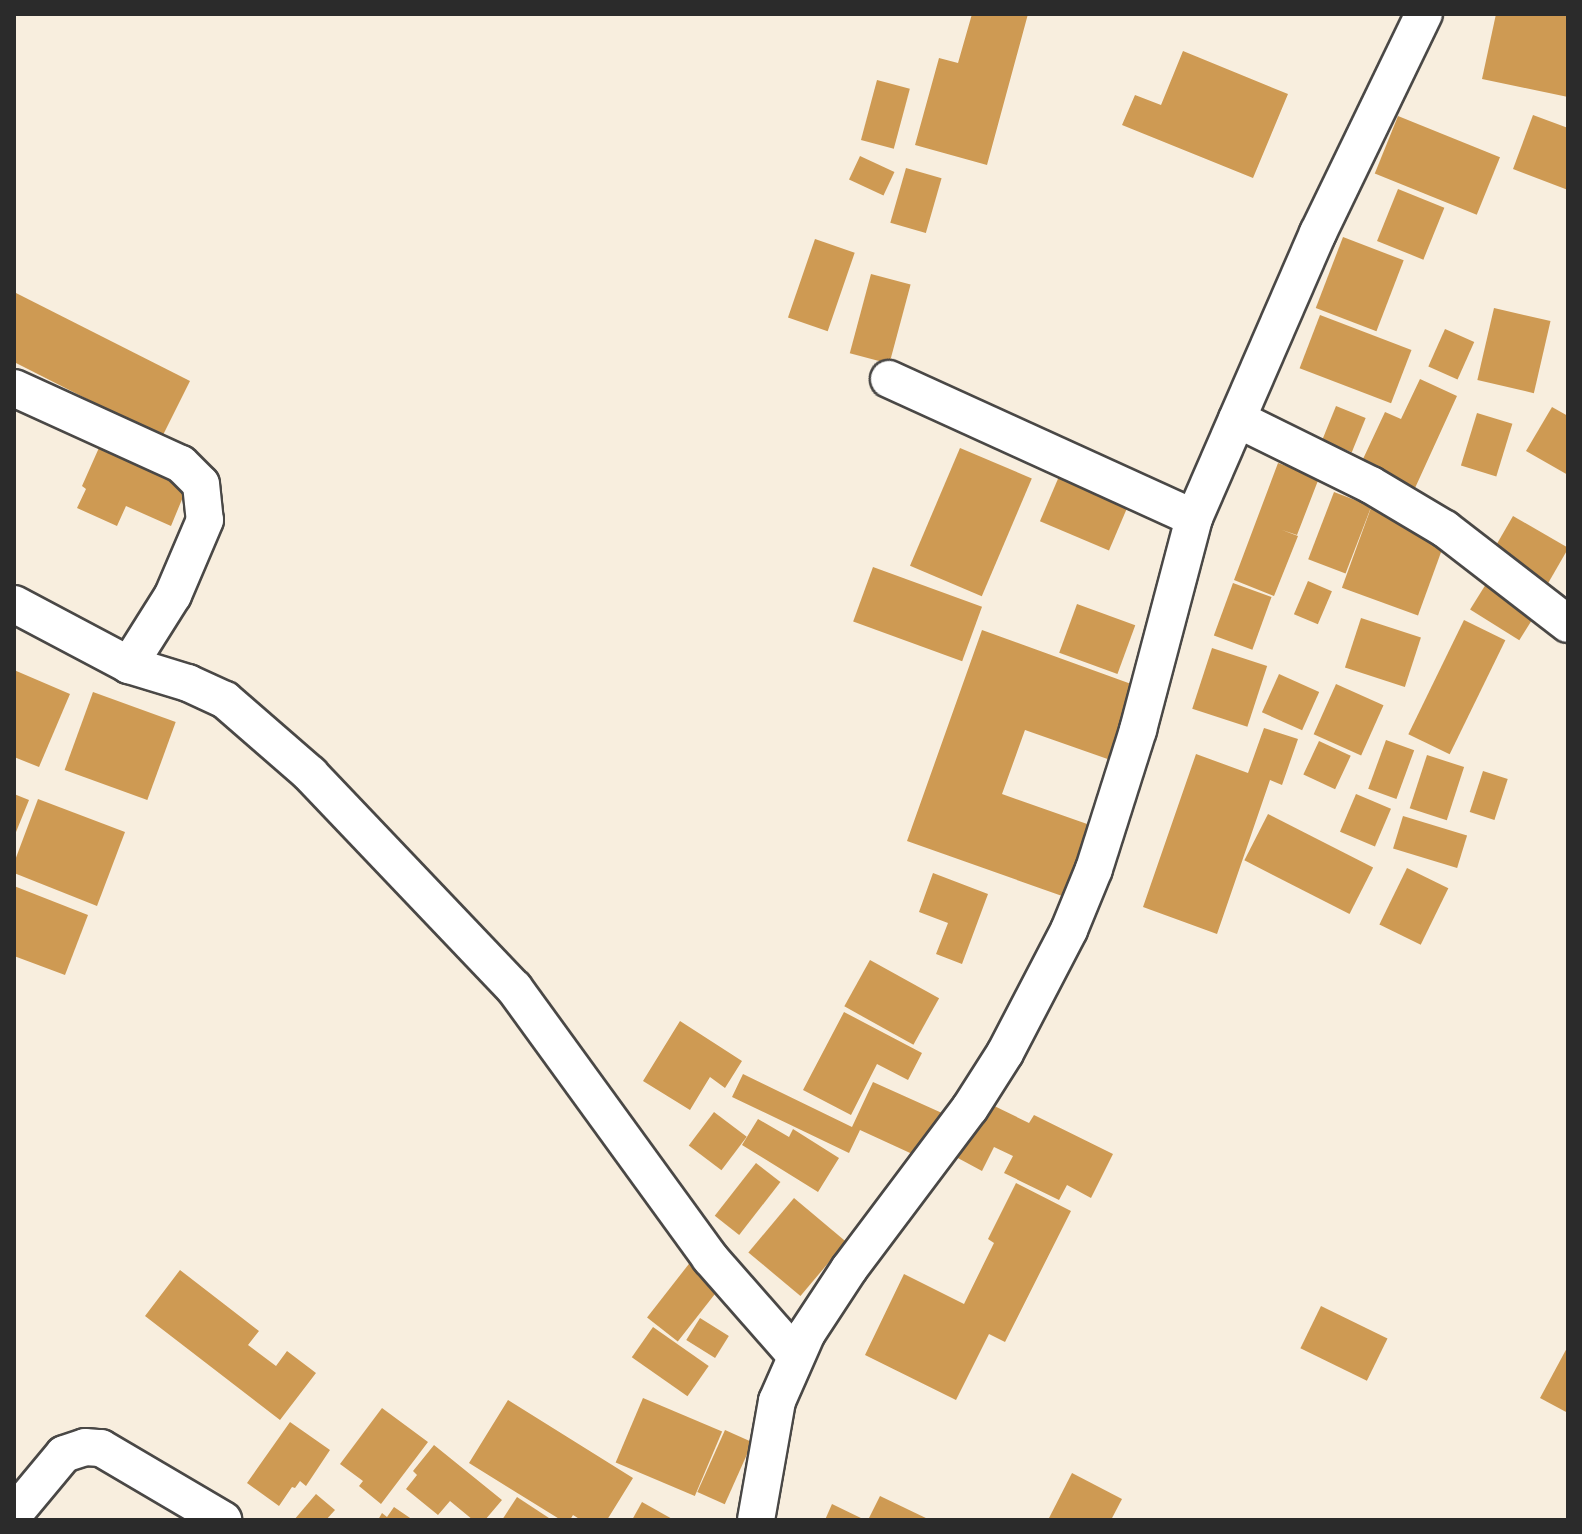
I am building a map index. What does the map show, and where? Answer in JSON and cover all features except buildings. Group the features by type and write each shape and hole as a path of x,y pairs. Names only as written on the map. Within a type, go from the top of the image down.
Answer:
{"street":[{"path":"756,1520 777,1401 796,1356 835,1290 970,1108 1005,1053 1069,930 1094,869 1138,730 1194,518 1318,233 1424,14"},
{"path":"889,379 1194,518"},
{"path":"14,388 181,464 201,484 205,520 173,595 129,665"},
{"path":"1237,419 1371,485 1445,529 1568,624"},
{"path":"14,604 129,665 188,683 225,700 332,796 514,988 710,1258 796,1356"},
{"path":"14,1514 37,1482 64,1454 85,1447 101,1448 223,1520"}]}
